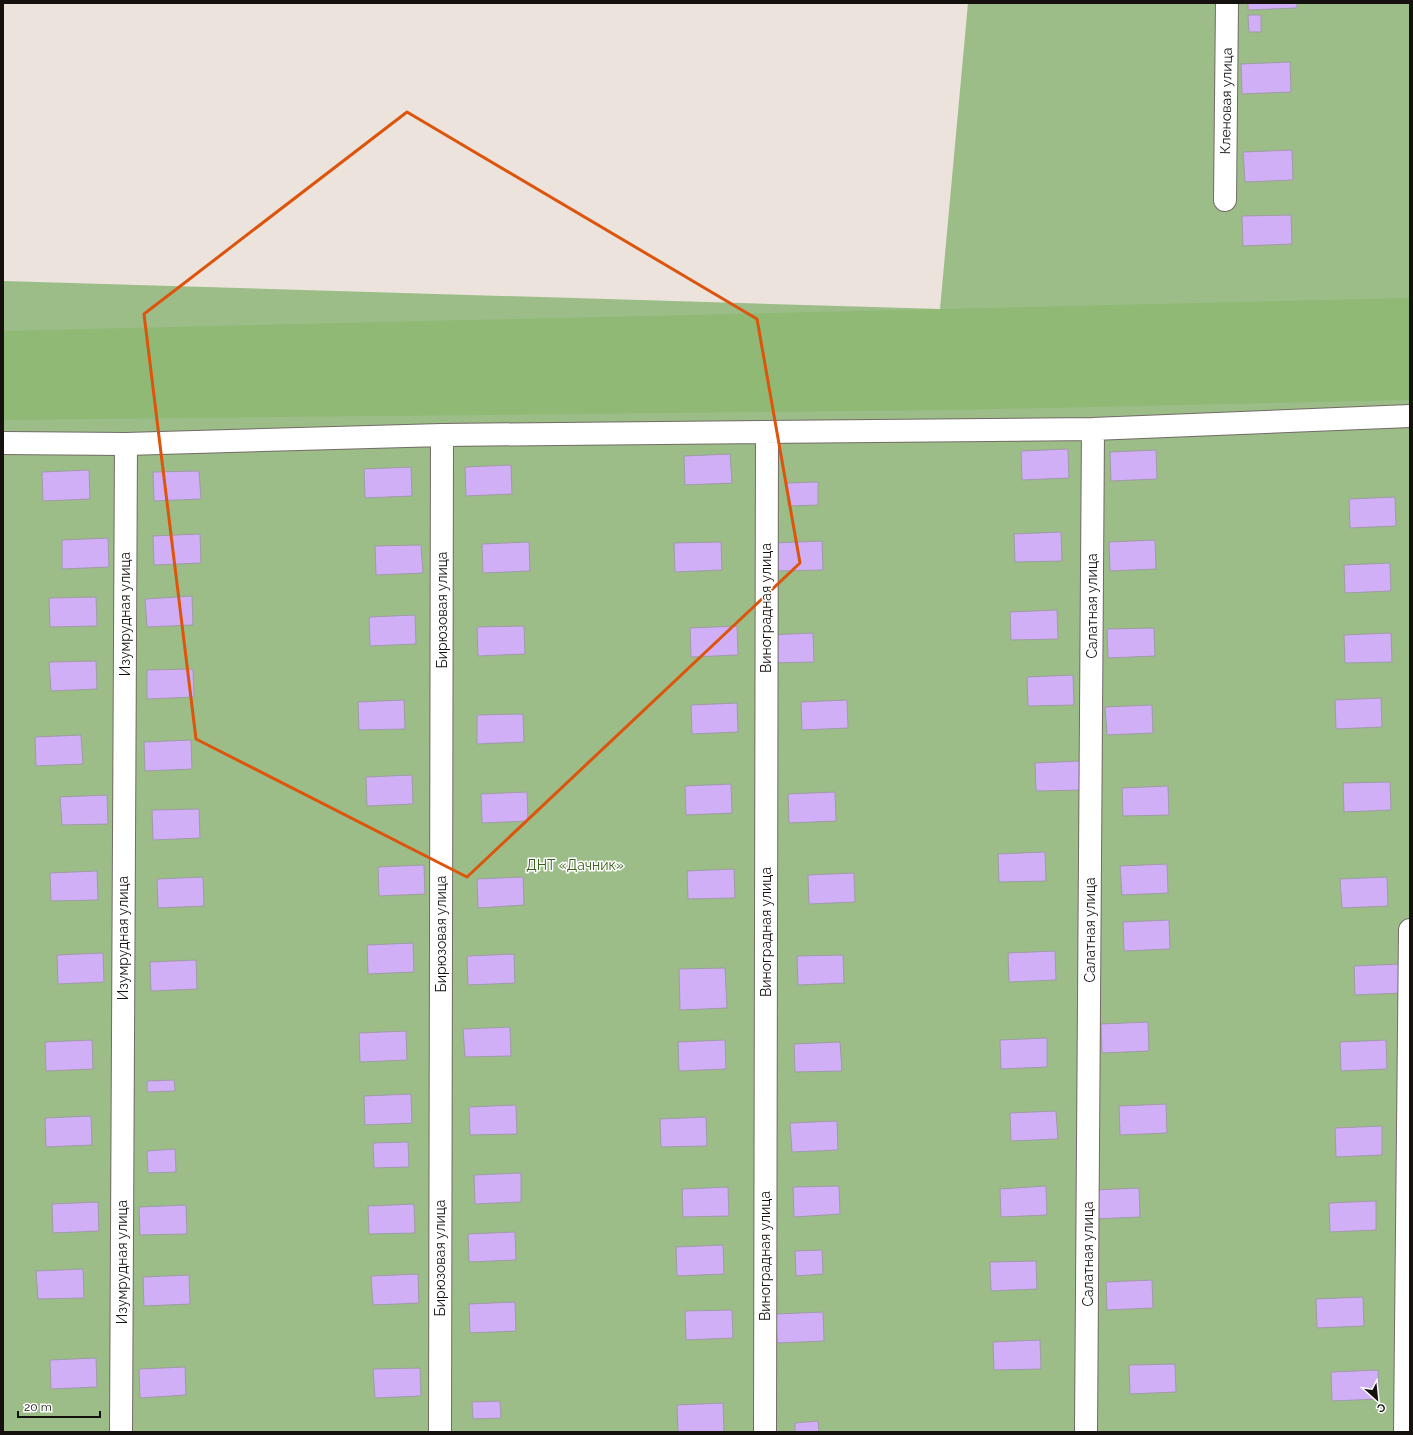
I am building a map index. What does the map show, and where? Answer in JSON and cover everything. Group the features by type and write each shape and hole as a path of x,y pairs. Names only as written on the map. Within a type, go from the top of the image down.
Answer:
{"street":[{"name":"Кленовая улица","path":"1225,200 1227,3"},
{"path":"3,443 126,444 442,435 1093,429 1410,416"},
{"name":"Салатная улица","path":"1086,1432 1093,429"},
{"name":"Виноградная улица","path":"765,1432 766,432"},
{"name":"Бирюзовая улица","path":"440,1432 442,435"},
{"name":"Изумрудная улица","path":"121,1432 126,444"},
{"path":"1405,1432 1410,930"}],"highlighted area":[{"path":"407,112 757,319 800,563 467,877 196,739 144,314"}],"green space":[{"name":"ДНТ «Дачник»","path":"968,3 1410,3 1410,1432 3,1432 3,281 940,309"},
{"path":"1410,298 1410,400 954,410 3,420 3,331"}],"building":[{"path":"1248,3 1297,3 1297,8 1248,10"},
{"path":"1248,15 1261,15 1261,32 1249,32"},
{"path":"1290,62 1291,92 1242,94 1241,64"},
{"path":"1292,150 1293,180 1245,182 1243,152"},
{"path":"1291,215 1292,244 1243,246 1242,216"},
{"path":"1068,449 1069,478 1022,480 1021,451"},
{"path":"1156,450 1157,479 1111,481 1110,452"},
{"path":"730,454 732,483 685,485 684,456"},
{"path":"511,465 512,494 466,496 465,467"},
{"path":"411,467 412,496 365,498 364,469"},
{"path":"89,470 90,499 43,501 42,472"},
{"path":"199,471 201,499 154,501 153,472"},
{"path":"818,482 818,505 788,506 787,483"},
{"path":"1395,497 1396,526 1350,528 1349,499"},
{"path":"1061,532 1062,561 1015,562 1014,534"},
{"path":"200,534 201,563 154,565 153,536"},
{"path":"108,538 109,567 62,569 62,540"},
{"path":"1155,540 1156,569 1110,571 1109,542"},
{"path":"822,541 823,570 777,571 775,543"},
{"path":"529,542 530,571 483,573 482,544"},
{"path":"721,542 722,570 675,572 674,543"},
{"path":"421,545 423,573 376,575 375,546"},
{"path":"1390,563 1391,591 1345,593 1344,565"},
{"path":"192,596 193,625 147,627 145,599"},
{"path":"96,597 97,626 50,627 49,598"},
{"path":"1057,610 1058,639 1011,640 1010,612"},
{"path":"415,615 416,644 370,646 369,617"},
{"path":"524,626 525,654 478,656 477,627"},
{"path":"737,626 738,655 691,657 690,628"},
{"path":"1154,628 1155,656 1108,658 1107,629"},
{"path":"813,633 814,662 768,663 767,635"},
{"path":"1391,633 1392,662 1345,663 1344,635"},
{"path":"96,661 97,689 51,691 49,662"},
{"path":"193,669 194,697 147,699 147,670"},
{"path":"1073,675 1074,705 1028,706 1027,677"},
{"path":"1381,698 1382,727 1336,729 1335,700"},
{"path":"404,700 405,729 359,730 358,702"},
{"path":"847,700 848,728 802,730 801,702"},
{"path":"737,703 738,732 692,734 691,705"},
{"path":"1152,705 1153,733 1107,735 1105,707"},
{"path":"523,714 524,742 477,744 477,715"},
{"path":"81,735 83,764 36,766 35,737"},
{"path":"191,740 192,769 145,771 144,742"},
{"path":"1081,761 1082,790 1036,791 1035,763"},
{"path":"412,775 413,804 367,806 366,777"},
{"path":"1390,782 1391,810 1344,812 1343,783"},
{"path":"731,784 732,813 686,815 685,786"},
{"path":"1168,786 1169,815 1123,816 1122,788"},
{"path":"527,792 528,821 482,823 481,794"},
{"path":"835,792 836,821 789,823 788,794"},
{"path":"107,795 108,824 62,825 60,797"},
{"path":"199,809 200,838 153,840 152,810"},
{"path":"1045,852 1046,881 999,882 998,854"},
{"path":"1167,864 1168,893 1122,895 1120,866"},
{"path":"424,865 425,894 379,896 378,867"},
{"path":"734,869 735,898 688,899 687,871"},
{"path":"97,871 98,900 51,901 50,873"},
{"path":"854,873 855,902 809,904 808,875"},
{"path":"203,877 204,906 158,908 157,879"},
{"path":"523,877 524,905 478,908 477,879"},
{"path":"1387,877 1388,906 1342,908 1340,879"},
{"path":"1169,920 1170,949 1124,951 1123,922"},
{"path":"413,943 414,972 368,974 367,945"},
{"path":"1055,951 1056,980 1009,982 1008,953"},
{"path":"103,953 104,982 58,984 57,955"},
{"path":"514,954 515,983 468,985 467,956"},
{"path":"843,955 844,983 798,985 797,956"},
{"path":"196,960 197,989 151,991 150,962"},
{"path":"1400,964 1401,993 1355,995 1354,966"},
{"path":"725,968 727,1008 680,1010 679,969"},
{"path":"1148,1022 1149,1051 1102,1053 1101,1024"},
{"path":"510,1027 511,1056 465,1057 463,1029"},
{"path":"406,1031 407,1060 360,1062 359,1033"},
{"path":"1047,1038 1047,1067 1001,1069 1000,1040"},
{"path":"92,1040 93,1069 46,1071 45,1042"},
{"path":"725,1040 726,1069 679,1071 678,1042"},
{"path":"1386,1040 1387,1069 1341,1071 1340,1042"},
{"path":"840,1042 842,1071 795,1072 794,1044"},
{"path":"174,1080 175,1091 147,1092 147,1081"},
{"path":"411,1094 412,1123 365,1125 364,1096"},
{"path":"1166,1104 1167,1133 1120,1135 1119,1106"},
{"path":"516,1105 517,1134 470,1135 469,1107"},
{"path":"1056,1111 1058,1139 1011,1141 1010,1113"},
{"path":"91,1116 92,1145 46,1147 45,1118"},
{"path":"706,1117 707,1146 661,1147 660,1119"},
{"path":"837,1121 838,1150 792,1152 790,1123"},
{"path":"1382,1126 1382,1155 1336,1157 1335,1128"},
{"path":"408,1142 409,1167 374,1168 373,1143"},
{"path":"175,1149 176,1172 148,1173 147,1151"},
{"path":"521,1173 521,1202 475,1204 474,1175"},
{"path":"839,1186 840,1214 794,1217 793,1187"},
{"path":"1046,1186 1047,1215 1001,1217 1000,1189"},
{"path":"728,1187 729,1216 683,1217 682,1189"},
{"path":"1139,1188 1140,1217 1094,1219 1093,1190"},
{"path":"1376,1201 1376,1230 1330,1232 1329,1203"},
{"path":"98,1202 99,1231 53,1233 52,1204"},
{"path":"414,1204 415,1233 369,1234 368,1206"},
{"path":"186,1205 187,1234 140,1235 139,1207"},
{"path":"515,1232 516,1260 469,1262 468,1234"},
{"path":"723,1245 724,1274 677,1276 676,1247"},
{"path":"822,1250 823,1274 796,1276 795,1251"},
{"path":"1036,1261 1037,1289 991,1291 990,1262"},
{"path":"83,1269 84,1298 38,1299 36,1271"},
{"path":"418,1274 419,1303 373,1305 371,1276"},
{"path":"189,1275 190,1304 144,1306 143,1277"},
{"path":"1152,1280 1153,1308 1107,1310 1106,1282"},
{"path":"1363,1297 1364,1326 1317,1328 1316,1299"},
{"path":"515,1302 516,1331 470,1333 469,1304"},
{"path":"732,1310 733,1338 686,1340 685,1311"},
{"path":"823,1312 824,1341 777,1343 776,1314"},
{"path":"1040,1340 1041,1369 994,1370 993,1342"},
{"path":"96,1358 97,1387 51,1389 50,1360"},
{"path":"1175,1364 1176,1392 1130,1394 1129,1365"},
{"path":"185,1367 186,1395 140,1398 139,1369"},
{"path":"420,1368 421,1396 375,1398 373,1369"},
{"path":"1378,1370 1379,1399 1332,1401 1331,1372"},
{"path":"500,1401 501,1418 473,1419 472,1402"},
{"path":"723,1403 724,1432 678,1432 677,1405"},
{"path":"818,1421 819,1432 795,1432 795,1423"}]}
